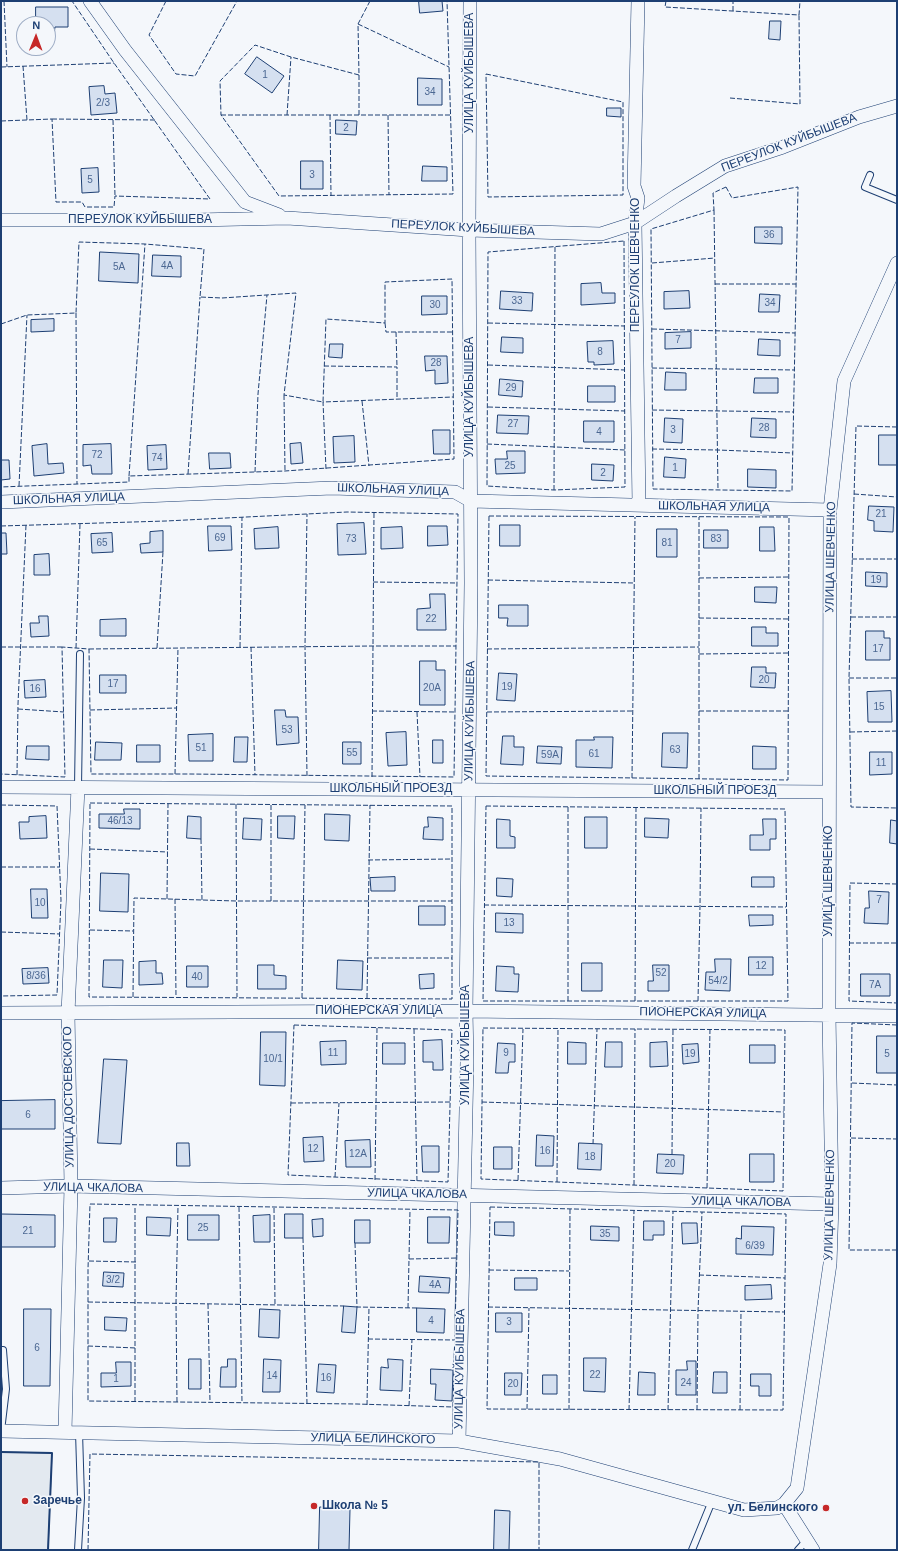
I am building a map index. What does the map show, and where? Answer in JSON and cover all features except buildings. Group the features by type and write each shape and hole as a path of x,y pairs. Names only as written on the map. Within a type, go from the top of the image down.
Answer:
{"street":[{"path":"90,1 125,50 245,202 287,218"},
{"name":"УЛИЦА КУЙБЫШЕВА","path":"459,1441 467,1062 466,1011 471,583 469,230 470,1"},
{"name":"ПЕРЕУЛОК ШЕВЧЕНКО","path":"638,1 634,186 638,198 635,224 639,505"},
{"name":"ПЕРЕУЛОК КУЙБЫШЕВА","path":"1,220 196,220 287,218 469,230 601,234 635,224 676,196 725,166 783,147 859,117 897,106"},
{"name":"УЛИЦА ШЕВЧЕНКО","path":"784,1504 797,1488 830,1264 832,1204 829,1014 830,510 844,381 897,263"},
{"name":"ШКОЛЬНАЯ УЛИЦА","path":"1,502 332,488 455,492 471,501 830,510"},
{"name":"ШКОЛЬНЫЙ ПРОЕЗД","path":"1,787 829,792"},
{"name":"УЛИЦА ДОСТОЕВСКОГО","path":"65,1432 71,1186 68,1013 78,787"},
{"name":"ПИОНЕРСКАЯ УЛИЦА","path":"1,1013 466,1011 829,1014 897,1016"},
{"name":"УЛИЦА ЧКАЛОВА","path":"1,1188 71,1186 832,1204"},
{"name":"УЛИЦА БЕЛИНСКОГО","path":"1,1431 459,1441 560,1459 744,1510 777,1508 784,1504"},
{"path":"784,1504 810,1545"}],"lane":[{"path":"870,176 865,188 897,200"},
{"path":"78,787 80,654"},
{"path":"1,1350 3,1350 6,1389 1,1431"},
{"path":"78,1550 81,1498 79,1432"},
{"path":"692,1550 712,1501"},
{"path":"798,1550 810,1545"}],"shaded area":[{"name":"Заречье","path":"1,1452 52,1453 48,1550 1,1550"}],"fence":[{"path":"4,1 7,67"},
{"path":"1,121 52,119 56,202 82,202 85,207 114,207 115,196 210,199 72,1"},
{"path":"166,1 149,35 176,74 195,76 237,1"},
{"path":"370,1 358,24 359,75 291,57 255,45 220,81 221,115 279,196 453,194 447,1"},
{"path":"666,1 665,7 799,15 800,1"},
{"path":"733,1 733,11"},
{"path":"730,98 800,104 799,15"},
{"path":"358,24 449,67"},
{"path":"287,115 291,57"},
{"path":"1,67 114,63"},
{"path":"23,66 27,120"},
{"path":"486,74 623,102 623,195 488,197 486,74"},
{"path":"359,75 359,115"},
{"path":"221,115 450,115"},
{"path":"330,115 331,196"},
{"path":"388,115 389,195"},
{"path":"52,119 155,120"},
{"path":"113,120 115,196"},
{"path":"726,187 732,198 798,187 792,491 653,489 651,229 714,210 713,193 726,187"},
{"path":"714,210 718,490"},
{"path":"624,241 625,487 554,490 487,486 488,252 624,241"},
{"path":"1,324 27,315 76,313 79,242 145,244 204,249 200,297 222,298 296,293 284,395 323,402 326,319 385,323 385,282 452,279 454,459 285,471 129,476 129,482 1,487"},
{"path":"129,476 145,244"},
{"path":"554,490 555,247"},
{"path":"652,263 715,258"},
{"path":"715,284 796,284"},
{"path":"255,472 258,394 267,295"},
{"path":"188,474 200,297"},
{"path":"76,313 77,484"},
{"path":"19,486 27,315"},
{"path":"385,323 386,332 453,332"},
{"path":"488,323 625,326"},
{"path":"652,329 795,333"},
{"path":"396,332 397,367"},
{"path":"488,365 625,370"},
{"path":"324,366 397,367 397,399"},
{"path":"652,368 795,370"},
{"path":"284,395 285,471"},
{"path":"326,469 323,402 453,397"},
{"path":"362,401 369,466"},
{"path":"488,407 625,411"},
{"path":"652,410 794,412"},
{"path":"897,427 856,426 849,678 851,807 897,808"},
{"path":"487,444 625,450"},
{"path":"652,449 793,453"},
{"path":"854,494 897,497"},
{"path":"1,526 166,521 347,512 458,514 454,777 91,774 89,649 62,647 65,777 1,774"},
{"path":"372,777 374,512"},
{"path":"307,514 305,646 307,776"},
{"path":"489,516 789,517 788,780 486,776 489,516"},
{"path":"240,647 242,517"},
{"path":"632,778 635,517"},
{"path":"699,517 699,779"},
{"path":"76,648 80,524"},
{"path":"17,775 18,704 26,525"},
{"path":"157,648 163,552"},
{"path":"852,559 897,559"},
{"path":"699,578 789,577"},
{"path":"488,580 634,583"},
{"path":"373,582 457,583"},
{"path":"851,617 897,617"},
{"path":"699,618 789,619"},
{"path":"89,649 456,646"},
{"path":"1,647 62,647"},
{"path":"251,647 255,775"},
{"path":"487,649 699,647"},
{"path":"175,774 178,648"},
{"path":"699,654 789,653"},
{"path":"849,678 897,678"},
{"path":"90,710 177,708"},
{"path":"18,709 64,712"},
{"path":"372,711 455,712"},
{"path":"487,712 633,711"},
{"path":"699,711 788,711"},
{"path":"417,712 420,777"},
{"path":"850,732 897,731"},
{"path":"90,803 452,806 452,999 89,997 90,803"},
{"path":"167,899 168,804"},
{"path":"236,804 237,997"},
{"path":"1,805 57,806 61,900 57,995 1,996"},
{"path":"271,805 271,901"},
{"path":"302,998 305,805"},
{"path":"367,998 370,805"},
{"path":"486,806 785,809 788,1001 483,1001 486,806"},
{"path":"568,807 568,1001"},
{"path":"635,1001 636,807"},
{"path":"698,1001 701,808"},
{"path":"201,839 202,900"},
{"path":"90,849 168,852"},
{"path":"368,860 452,859"},
{"path":"1,867 60,867"},
{"path":"897,884 850,883 849,1001 897,1003"},
{"path":"133,997 134,898 236,901 452,901"},
{"path":"175,899 176,997"},
{"path":"484,905 786,907"},
{"path":"90,930 133,931"},
{"path":"1,932 60,934"},
{"path":"849,943 897,943"},
{"path":"367,958 452,958"},
{"path":"897,1025 852,1023 849,1250 897,1250"},
{"path":"294,1025 452,1030 448,1182 288,1175 294,1025"},
{"path":"375,1180 377,1028"},
{"path":"483,1028 785,1030 783,1191 481,1179 483,1028"},
{"path":"414,1029 417,1182"},
{"path":"518,1180 523,1029"},
{"path":"557,1182 558,1029"},
{"path":"593,1144 597,1029"},
{"path":"634,1185 635,1029"},
{"path":"672,1154 673,1029"},
{"path":"707,1188 710,1029"},
{"path":"852,1083 897,1085"},
{"path":"291,1103 451,1102"},
{"path":"482,1102 784,1112"},
{"path":"335,1177 339,1103"},
{"path":"851,1138 897,1139"},
{"path":"90,1204 458,1210 453,1407 357,1404 88,1401 88,1269 90,1204"},
{"path":"135,1206 135,1402"},
{"path":"177,1402 176,1303 178,1206"},
{"path":"239,1207 242,1403"},
{"path":"490,1207 786,1214 783,1410 487,1409 490,1207"},
{"path":"274,1208 275,1305"},
{"path":"569,1410 570,1209"},
{"path":"408,1308 410,1210"},
{"path":"629,1410 634,1211"},
{"path":"668,1410 673,1212"},
{"path":"697,1410 698,1311 702,1212"},
{"path":"303,1238 307,1404"},
{"path":"355,1243 357,1307 417,1308"},
{"path":"409,1259 457,1258"},
{"path":"89,1261 136,1262"},
{"path":"489,1270 569,1271"},
{"path":"699,1275 785,1278"},
{"path":"88,1302 344,1306"},
{"path":"208,1304 210,1402"},
{"path":"367,1405 369,1307"},
{"path":"488,1307 785,1312"},
{"path":"527,1409 529,1308"},
{"path":"740,1410 741,1311"},
{"path":"368,1339 455,1340"},
{"path":"409,1406 412,1339"},
{"path":"88,1346 136,1348"},
{"path":"88,1550 90,1454 539,1462 539,1550"}],"wall":[{"path":"1,1452 52,1453 48,1550"}],"place":[{"name":"Заречье","path":"25,1501"},
{"name":"Школа № 5","path":"314,1506"},
{"name":"ул. Белинского","path":"826,1508"}]}
